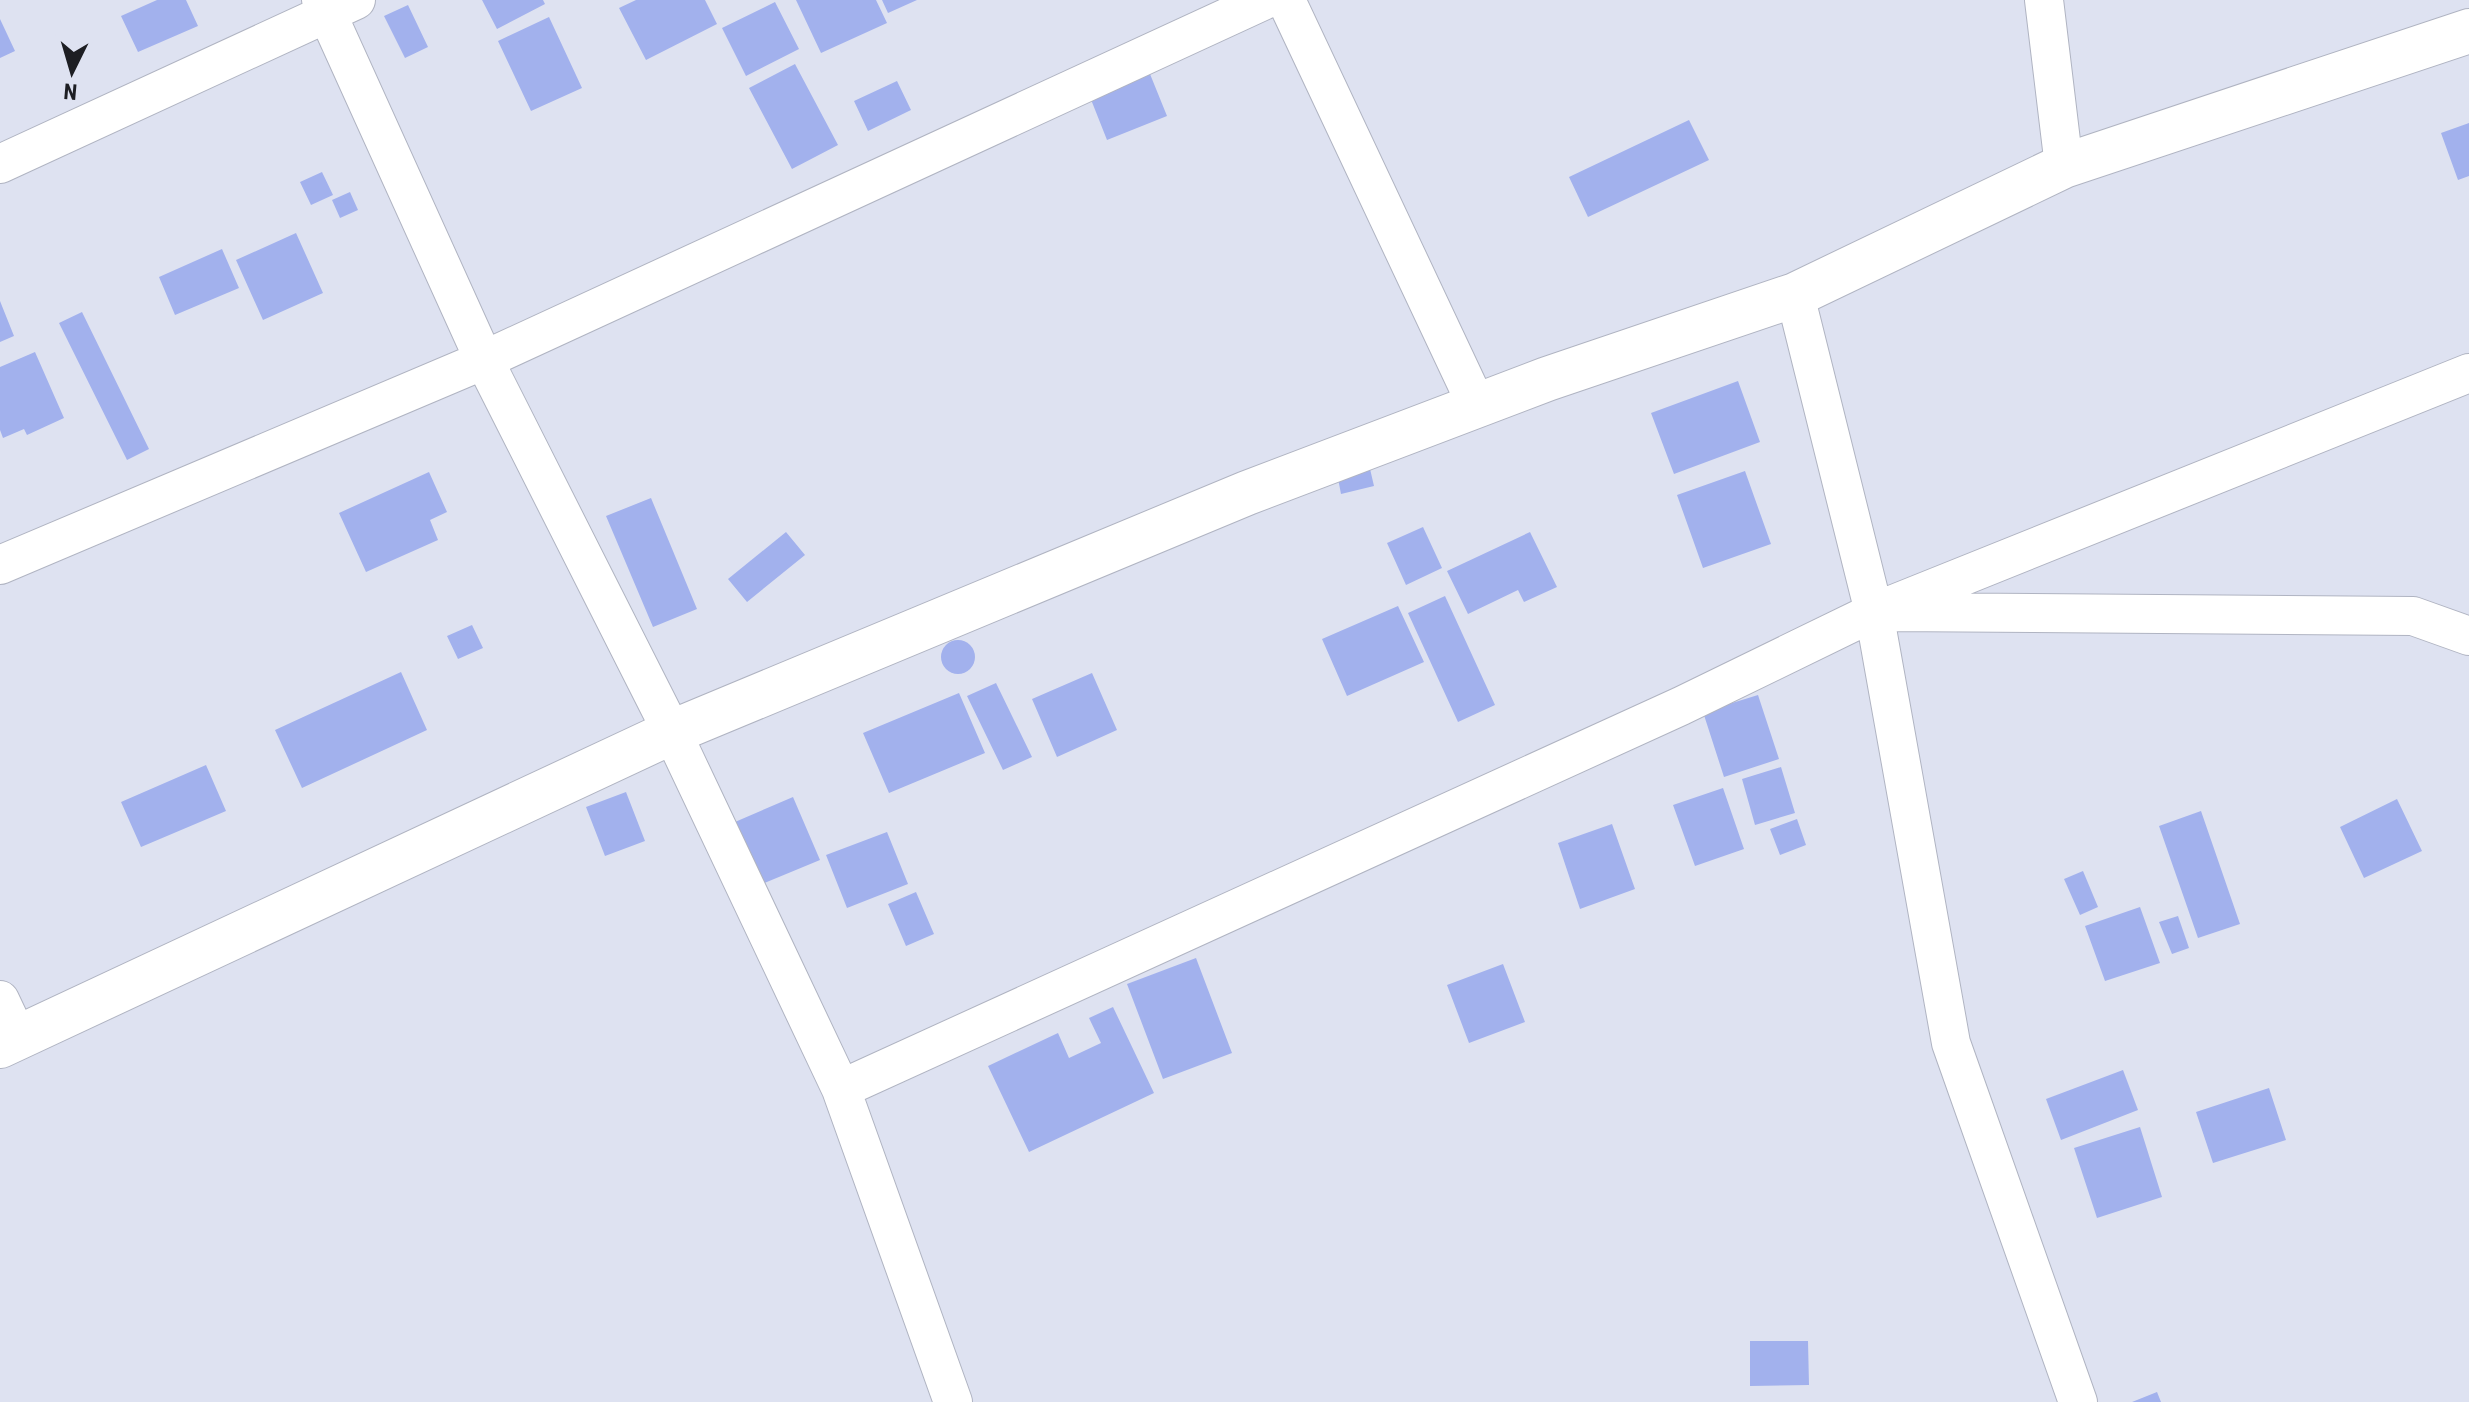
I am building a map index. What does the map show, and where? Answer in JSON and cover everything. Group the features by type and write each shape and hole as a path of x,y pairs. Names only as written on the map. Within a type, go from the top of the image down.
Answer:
{"main road":[{"path":"6,1027 672,732 1247,493 1547,379 1795,295 2064,166 2469,31"}],"street":[{"path":"0,565 484,360 1265,0"},
{"path":"1286,0 1477,406"},
{"path":"2044,0 2064,166"},
{"path":"0,164 335,4 484,360 672,732 841,1089 953,1402"},
{"path":"1795,295 1874,612 1951,1043 2078,1402"},
{"path":"841,1089 1681,706 1874,612 2469,373"},
{"path":"1874,612 2413,616 2469,636"}],"building":[{"path":"157,0 186,0 198,26 138,52 121,16"},
{"path":"482,0 543,0 545,4 497,29"},
{"path":"636,0 705,0 717,24 646,60 619,8"},
{"path":"796,0 876,0 887,23 821,53"},
{"path":"882,0 917,0 888,13"},
{"path":"775,2 799,49 746,76 722,28"},
{"path":"408,5 428,47 405,58 384,16"},
{"path":"549,17 582,88 531,111 498,41"},
{"path":"0,19 15,51 0,58"},
{"path":"795,64 838,145 792,169 749,88"},
{"path":"1150,74 1167,116 1107,140 1090,97"},
{"path":"897,81 911,110 868,131 854,101"},
{"path":"1689,120 1709,160 1588,217 1569,177"},
{"path":"2469,123 2469,176 2458,180 2441,133"},
{"path":"322,172 333,195 311,205 300,182"},
{"path":"350,192 358,210 340,218 332,200"},
{"path":"296,233 323,293 263,320 236,260"},
{"path":"222,249 239,288 175,315 159,277"},
{"path":"0,301 14,336 0,342"},
{"path":"82,312 149,449 127,460 59,323"},
{"path":"35,352 64,418 27,435 24,429 3,438 0,430 0,367"},
{"path":"1738,381 1760,442 1674,474 1651,413"},
{"path":"1367,456 1374,486 1341,494 1335,463"},
{"path":"1745,471 1771,544 1703,568 1677,495"},
{"path":"429,472 447,512 430,520 438,540 366,572 339,513"},
{"path":"651,498 697,609 653,627 606,516"},
{"path":"1423,527 1442,568 1406,585 1387,543"},
{"path":"786,532 805,555 747,602 728,579"},
{"path":"1530,532 1557,587 1524,602 1518,590 1468,614 1447,571"},
{"path":"1445,596 1495,705 1458,722 1408,613"},
{"path":"1398,606 1424,662 1347,696 1322,639"},
{"path":"472,625 483,648 458,659 447,636"},
{"path":"958,640 970,645 975,657 970,669 958,674 946,669 941,657 946,645"},
{"path":"401,672 427,730 302,788 275,730"},
{"path":"1092,673 1117,730 1057,757 1032,699"},
{"path":"996,683 1032,757 1003,770 967,696"},
{"path":"959,693 985,753 889,793 863,733"},
{"path":"1758,695 1779,759 1724,777 1703,712"},
{"path":"206,765 226,811 141,847 121,802"},
{"path":"1781,767 1795,813 1755,825 1742,779"},
{"path":"1723,788 1744,849 1695,866 1673,805"},
{"path":"626,792 645,841 605,856 586,807"},
{"path":"793,797 820,860 755,887 728,825"},
{"path":"2397,799 2422,851 2364,878 2340,827"},
{"path":"2201,811 2240,924 2198,938 2159,826"},
{"path":"1797,819 1806,845 1780,855 1770,829"},
{"path":"1612,824 1635,889 1580,909 1558,843"},
{"path":"887,832 908,884 847,908 826,855"},
{"path":"2083,871 2098,907 2080,915 2064,879"},
{"path":"916,892 934,934 906,946 888,904"},
{"path":"2140,907 2160,963 2105,981 2085,926"},
{"path":"2178,916 2189,948 2172,954 2159,922"},
{"path":"1196,958 1232,1053 1163,1079 1127,984"},
{"path":"1503,964 1525,1022 1469,1043 1447,985"},
{"path":"1113,1007 1154,1093 1029,1152 988,1066 1058,1033 1069,1058 1101,1043 1089,1018"},
{"path":"2123,1070 2138,1110 2061,1140 2046,1099"},
{"path":"2269,1088 2286,1140 2213,1163 2196,1112"},
{"path":"2140,1127 2162,1197 2097,1218 2074,1148"},
{"path":"1750,1341 1808,1341 1809,1385 1750,1386"},
{"path":"2157,1392 2161,1402 2132,1402"}]}
